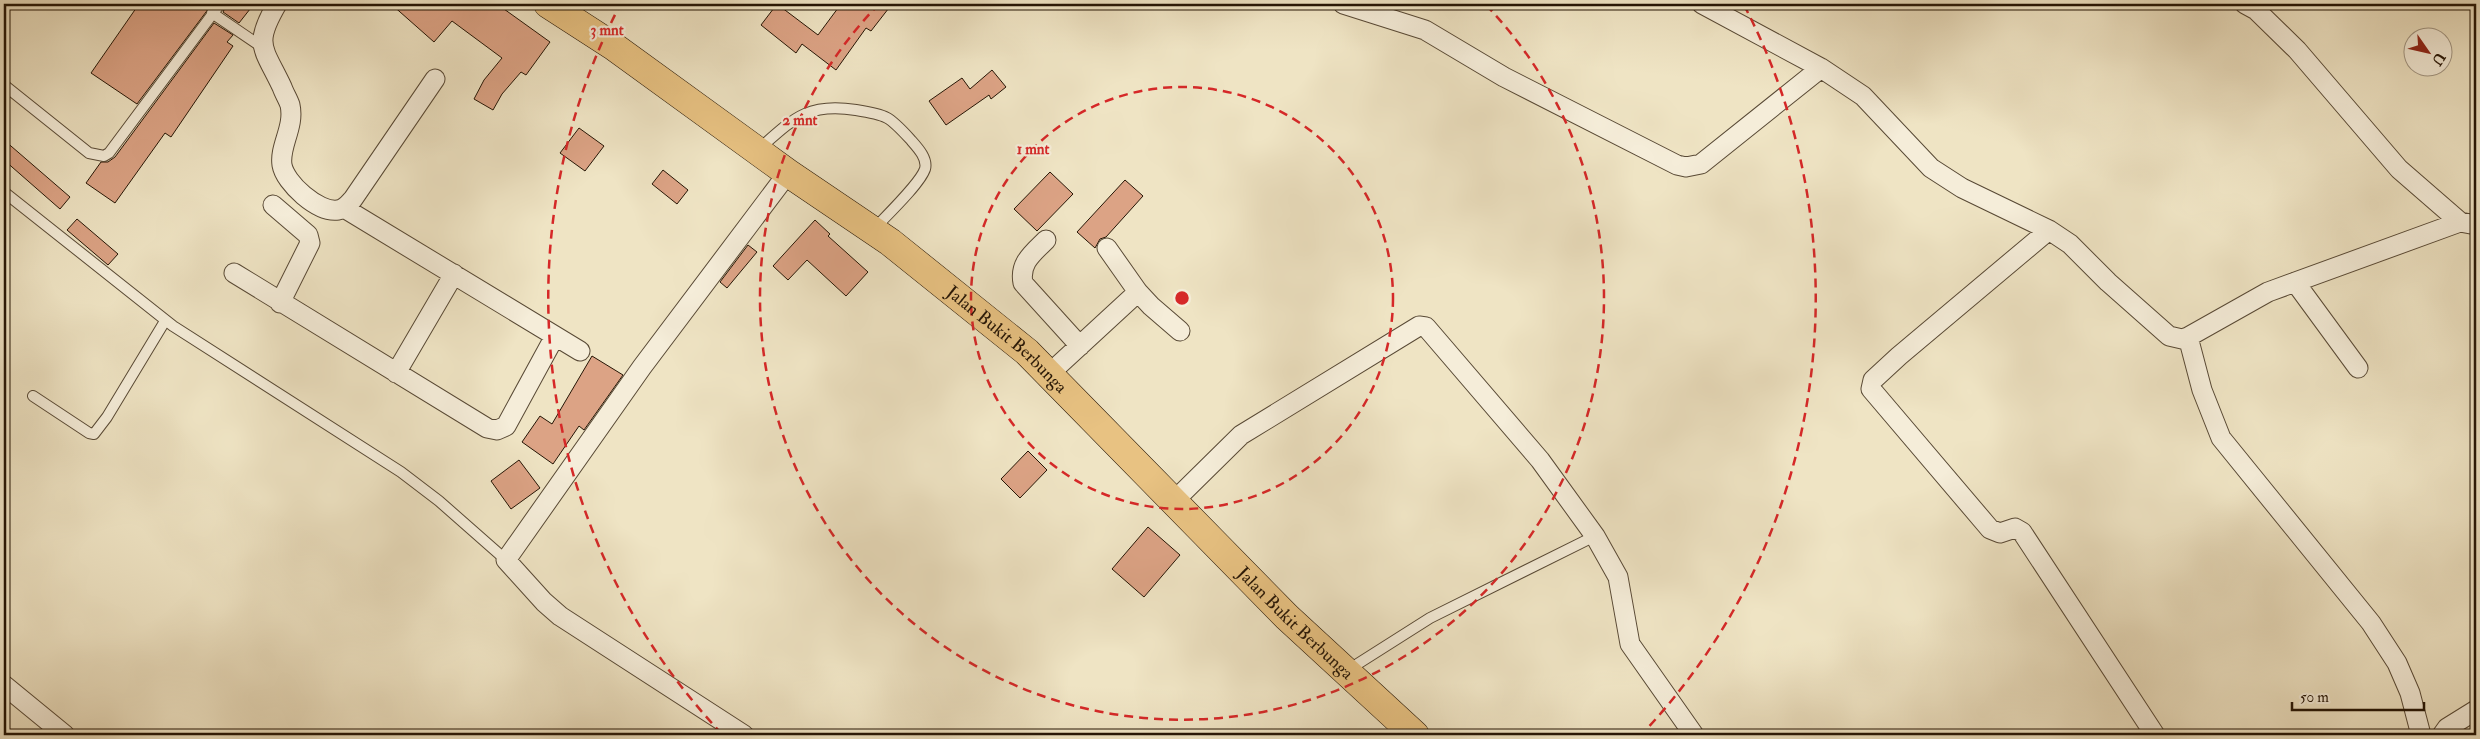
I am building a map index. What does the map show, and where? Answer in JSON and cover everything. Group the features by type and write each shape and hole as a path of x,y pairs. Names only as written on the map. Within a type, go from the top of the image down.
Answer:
{"main road":[{"name":"Jalan Bukit Berbunga","path":"548,4 613,46 788,173 873,230 1027,352 1173,502 1345,672 1415,735"}],"street":[{"path":"277,4 262,36 262,47 290,104 291,126 282,162 284,174 297,191 311,200 337,211 344,208 435,79"},
{"path":"1343,4 1426,30 1504,77 1677,165 1686,167 1701,164 1821,68"},
{"path":"1702,4 1821,68 1863,96 1931,168 1968,191 2049,230 2070,244 2108,282 2169,336 2182,340 2268,292 2468,223"},
{"path":"2245,4 2256,10 2297,50 2399,168 2468,223"},
{"path":"744,735 560,616 506,560 642,367 788,173"},
{"path":"272,205 308,235 310,242 280,303"},
{"path":"344,208 580,351"},
{"path":"2049,230 1899,356 1873,380 1871,389 1990,529 1997,533 2015,528 2022,532 2155,735"},
{"path":"1046,240 1025,262 1021,270 1023,283 1080,346"},
{"path":"1107,248 1138,292 1151,306 1180,330"},
{"path":"234,273 280,303 487,428 497,430 506,426 555,336"},
{"path":"396,373 454,274"},
{"path":"2295,282 2358,368"},
{"path":"1049,374 1138,292"},
{"path":"1173,502 1241,435 1421,325 1429,330 1540,460 1595,536 1618,577 1630,644 1694,735"},
{"path":"2188,337 2202,390 2221,438 2371,622 2397,663 2410,693 2421,735"},
{"path":"4,685 65,735"},
{"path":"2442,735 2447,728 2476,710"}],"lane":[{"path":"4,85 89,153 104,156 109,153 220,4"},
{"path":"212,13 262,47"},
{"path":"758,150 791,121 823,107 836,106 877,113 892,119 917,147 926,166 918,179 873,230"},
{"path":"4,192 165,320 401,472 439,501 506,560"},
{"path":"33,396 88,433 94,434 107,417 165,320"},
{"path":"1345,672 1430,618 1595,536"}],"building":[{"path":"139,4 212,4 137,104 91,73"},
{"path":"227,4 254,4 239,23 223,12"},
{"path":"391,4 497,4 550,42 526,75 521,72 502,94 493,110 474,99 484,80 502,58 452,21 434,42"},
{"path":"777,4 818,35 841,4 892,4 871,31 866,28 836,70 802,44 796,53 761,25"},
{"path":"214,23 233,35 227,42 233,46 171,137 165,133 115,203 86,183 101,162 108,162 115,157"},
{"path":"992,70 1006,87 991,99 989,95 946,125 929,101 962,78 970,89"},
{"path":"579,128 604,146 585,171 560,153"},
{"path":"4,140 70,197 60,209 4,160"},
{"path":"663,170 688,190 677,204 652,184"},
{"path":"1050,172 1073,194 1037,231 1014,209"},
{"path":"1125,180 1143,196 1106,237 1100,239 1095,248 1077,232"},
{"path":"77,219 118,254 108,265 67,230"},
{"path":"815,220 830,234 828,236 868,272 846,296 807,260 788,280 773,266"},
{"path":"748,245 757,252 727,288 720,282"},
{"path":"592,356 623,375 584,430 579,426 553,464 522,442 540,416 552,424"},
{"path":"1028,451 1047,470 1020,498 1001,479"},
{"path":"519,460 540,488 511,509 491,481"},
{"path":"1148,527 1180,555 1144,597 1112,569"}]}
